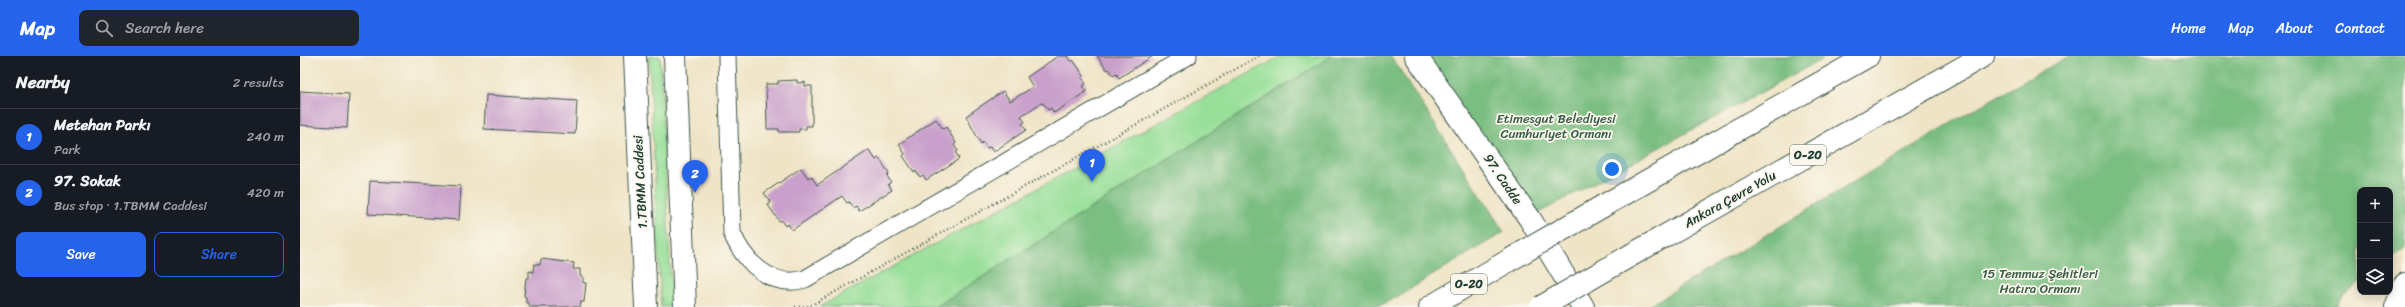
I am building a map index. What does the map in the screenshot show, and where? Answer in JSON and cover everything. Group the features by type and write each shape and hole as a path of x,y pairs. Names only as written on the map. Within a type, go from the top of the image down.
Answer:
{"main road":[{"name":"1.TBMM Caddesi","path":"635,56 646,307"},
{"path":"675,56 685,307"},
{"name":"97. Cadde","path":"1416,56 1530,219 1584,307"},
{"name":"O-20","path":"1430,307 1603,206 1868,56"},
{"name":"Ankara Çevre Yolu","path":"1541,307 1983,56"},
{"path":"2396,307 2405,284"}],"street":[{"path":"728,56 732,233 742,253 751,264 776,279 791,282 805,279 1188,56"}],"path":[{"path":"795,307 810,306 1259,56"}],"green space":[{"path":"649,56 660,56 672,307 661,307"},
{"path":"1281,56 1332,56 935,307 819,307"},
{"path":"1332,56 1391,56 1504,232 1395,298 1376,307 935,307"},
{"name":"Etimesgut Belediyesi Cumhuriyet Ormanı","path":"1425,56 1828,56 1533,216"},
{"name":"15 Temmuz Şehitleri Hatıra Ormanı","path":"2069,56 2405,56 2405,249 2393,258 2393,187 2357,187 2357,285 2340,299 2337,307 1647,307 1971,111"}],"building":[{"path":"1058,56 1067,56 1071,62 1073,60 1084,76 1082,77 1086,84 1083,86 1087,91 1054,113 1051,108 1048,110 1044,104 1041,103 1021,116 1025,122 1022,124 1026,130 993,152 990,147 987,148 983,142 981,144 966,116 1003,91 1010,101 1033,87 1027,77"},
{"path":"1097,56 1153,56 1119,78 1116,73 1113,75 1109,69 1107,70"},
{"path":"797,80 797,83 805,82 805,86 812,86 812,126 806,126 806,129 799,129 799,132 779,132 779,129 767,129 766,84 778,84 778,81"},
{"path":"300,91 349,94 347,128 300,125"},
{"path":"486,95 577,101 575,134 484,129"},
{"path":"936,119 943,129 946,127 956,143 954,145 958,151 956,153 959,159 926,180 923,175 920,177 916,171 914,172 903,156 905,154 899,144"},
{"path":"869,150 876,160 879,158 889,174 887,176 891,182 888,184 892,190 859,211 856,206 853,208 849,202 847,203 842,196 792,230 788,224 785,226 781,220 779,221 768,205 771,203 764,193 801,168 808,178 811,176 817,185"},
{"path":"370,181 461,186 459,220 368,214"},
{"path":"541,259 574,263 573,269 580,269 580,276 583,276 583,283 586,283 584,302 581,302 580,307 529,307 529,303 526,303 526,297 524,296 526,278 529,278 529,271 533,272 534,264 540,265"}],"place":[{"name":"Metehan Parkı","path":"1092,182"},
{"name":"97. Sokak","path":"695,193"}]}
